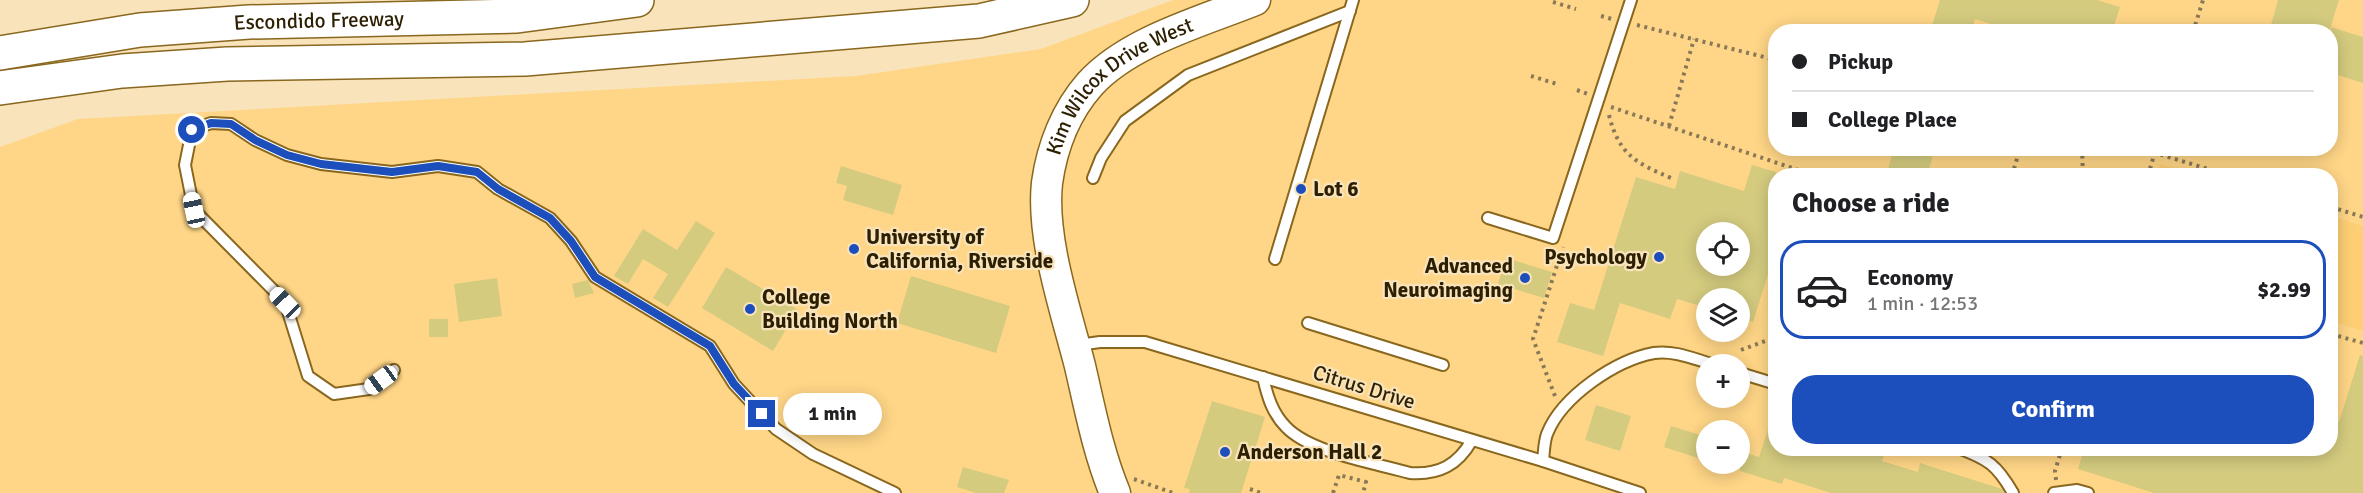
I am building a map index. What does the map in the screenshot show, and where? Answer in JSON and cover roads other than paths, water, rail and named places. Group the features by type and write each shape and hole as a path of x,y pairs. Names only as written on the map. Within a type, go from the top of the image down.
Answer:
{"highway":[{"name":"Escondido Freeway","path":"0,53 140,30 249,22 517,16 638,0"},
{"path":"0,88 122,71 227,64 537,58 979,21 1072,0"}],"street":[{"name":"Kim Wilcox Drive West","path":"1124,489 1102,459 1047,223 1047,184 1059,132 1090,84 1111,65 1135,50 1256,0"}],"lane":[{"path":"1488,218 1553,238 1630,0"},
{"path":"1093,178 1101,158 1125,121 1188,75 1352,5"},
{"path":"1275,259 1352,5"},
{"path":"394,370 369,389 334,394 308,376 285,303 194,210 185,165 192,130 211,123 231,124 255,140 287,155 321,164 392,172 438,166 477,172 498,189 550,218 571,241 595,277 710,346 734,384 776,429 813,454 895,493"},
{"path":"1308,323 1443,365"},
{"name":"Citrus Drive","path":"1074,346 1100,342 1145,342 1543,461 1640,493"},
{"path":"1543,461 1547,434 1581,389 1608,372 1654,353 1672,353 1696,360"},
{"path":"1750,376 1768,382"},
{"path":"1263,377 1269,400 1286,427 1316,445 1410,473 1426,474 1455,463 1472,440"},
{"path":"1980,456 1986,458 2001,472 2013,493"},
{"path":"2055,492 2077,490 2088,493"}],"place":[{"name":"Lot 6","path":"1301,189"},
{"name":"University of California, Riverside","path":"854,249"},
{"name":"Psychology","path":"1659,257"},
{"name":"Advanced Neuroimaging","path":"1525,278"},
{"name":"College Building North","path":"750,309"},
{"name":"Anderson Hall 2","path":"1225,452"}]}
